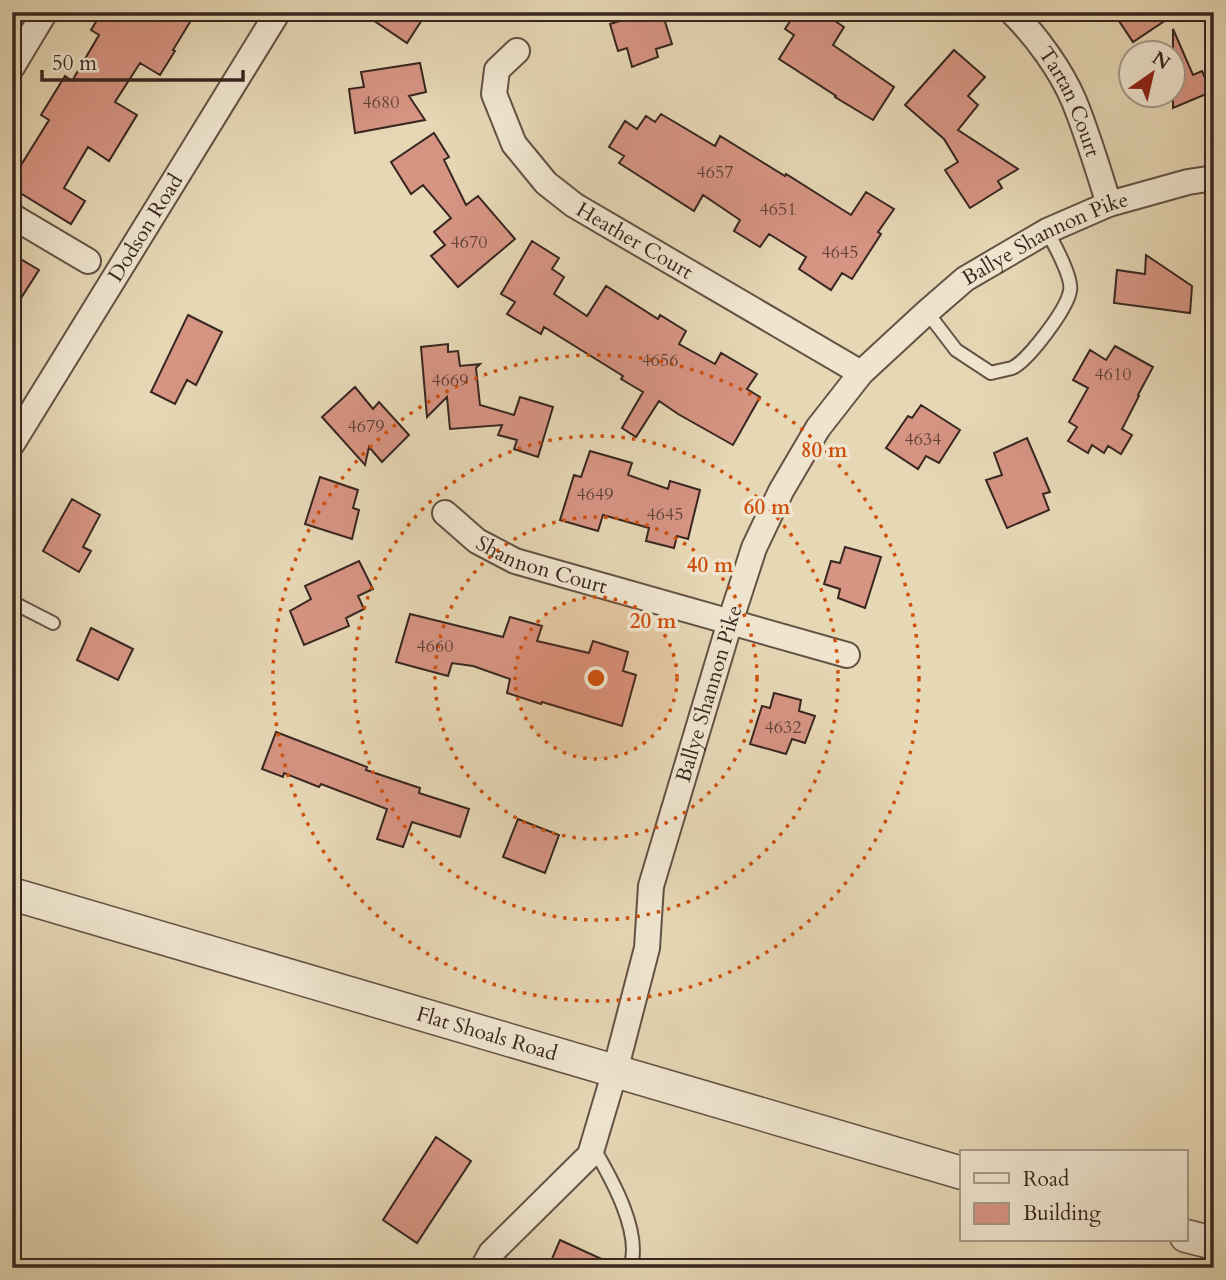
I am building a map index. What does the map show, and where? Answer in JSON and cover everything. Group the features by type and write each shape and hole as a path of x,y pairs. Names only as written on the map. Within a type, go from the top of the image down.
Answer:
{"street":[{"path":"12,67 45,12"},
{"name":"Dodson Road","path":"12,444 278,12"},
{"name":"Tartan Court","path":"1012,12 1051,60 1073,100 1110,205"},
{"name":"Heather Court","path":"517,51 496,70 494,94 514,144 546,183 574,205 861,373"},
{"name":"Ballye Shannon Pike","path":"483,1268 491,1253 590,1155 647,948 651,886 730,622 754,548 780,491 818,428 861,373 965,279 1048,231 1110,205 1188,182 1214,178"},
{"path":"12,216 88,261"},
{"name":"Shannon Court","path":"445,513 477,541 514,561 847,655"},
{"name":"Flat Shoals Road","path":"12,894 960,1172"},
{"path":"1188,1236 1214,1243"}],"lane":[{"path":"926,312 956,350 991,373 1014,367 1033,349 1061,313 1071,289 1062,259 1048,231"},
{"path":"12,602 53,622"},
{"path":"592,1146 616,1187 630,1228 633,1260 630,1268"}],"building":[{"path":"102,12 196,12 160,75 140,63 115,102 137,115 109,161 88,147 64,188 85,201 71,224 12,188 12,159 21,165 49,120 41,115 65,76 72,81 99,35 91,30"},
{"path":"361,12 427,12 407,43"},
{"path":"649,12 662,12 672,44 656,49 658,57 632,67 627,48 618,51 610,24"},
{"path":"796,12 821,12 844,27 833,45 894,87 873,120 779,59 794,35 785,29"},
{"path":"1113,12 1178,12 1139,38 1130,38"},
{"path":"954,50 985,77 968,96 978,105 958,130 1018,169 998,181 1002,188 970,208 945,170 958,162 944,139 905,105"},
{"path":"420,63 426,92 409,96 425,120 355,133 349,89 364,87 361,72"},
{"path":"1188,64 1193,75 1202,71 1211,92 1188,102"},
{"path":"661,114 715,146 720,136 851,215 866,192 894,209 852,279 842,273 831,290 799,269 806,257 769,234 760,247 734,231 740,220 703,195 694,211 619,163 624,156 609,147 625,121 637,129 646,116 655,122"},
{"path":"434,133 449,157 444,160 466,205 478,196 515,239 458,287 431,256 445,245 434,232 451,218 423,185 411,194 391,162"},
{"path":"532,241 559,258 552,269 564,277 554,294 587,316 606,286 658,319 660,315 686,331 679,344 715,364 721,353 757,374 747,389 760,397 733,445 659,401 636,437 622,428 643,392 621,379 623,376 544,327 541,334 507,314 515,302 501,294"},
{"path":"12,254 39,270 12,312"},
{"path":"1146,255 1192,286 1190,313 1114,303 1117,270 1145,274"},
{"path":"188,315 222,332 196,385 187,380 175,404 151,392"},
{"path":"448,344 448,352 458,351 460,366 480,364 476,368 480,405 514,415 520,397 553,407 538,457 514,449 517,440 498,435 502,425 450,429 447,397 427,417 421,347"},
{"path":"1115,346 1153,367 1122,429 1132,435 1121,454 1108,446 1104,453 1092,445 1088,453 1068,441 1077,427 1069,422 1088,388 1073,380 1090,350 1106,360"},
{"path":"355,387 373,409 379,402 409,435 382,462 369,447 365,465 322,417"},
{"path":"921,405 960,430 939,463 926,456 918,469 886,448 908,416 912,418"},
{"path":"1027,438 1050,492 1043,494 1049,510 1007,528 986,480 1002,475 994,453"},
{"path":"590,451 632,463 628,475 668,489 670,481 700,490 688,539 677,536 674,548 646,541 649,528 603,515 598,531 560,520 574,475 581,477"},
{"path":"320,477 358,490 353,508 359,510 352,539 305,524"},
{"path":"72,499 100,515 83,547 91,551 79,572 43,551"},
{"path":"845,547 881,557 865,608 838,598 840,589 824,584 831,561 840,563"},
{"path":"359,561 373,589 358,596 364,609 346,618 349,626 304,645 290,611 311,599 305,586"},
{"path":"410,614 503,637 510,617 542,626 537,641 589,653 593,641 628,652 623,671 636,675 622,726 507,693 510,679 473,666 452,663 448,676 396,662"},
{"path":"91,628 133,649 118,680 77,660"},
{"path":"774,693 801,700 799,711 815,716 805,743 792,739 786,754 750,744 762,706 770,708"},
{"path":"276,732 367,767 366,770 420,788 419,793 469,809 460,837 412,822 403,847 377,839 387,809 321,784 319,787 284,773 283,777 262,769"},
{"path":"518,819 559,835 545,873 503,857"},
{"path":"436,1137 471,1161 417,1243 383,1220"},
{"path":"560,1240 621,1268 548,1268"}]}
